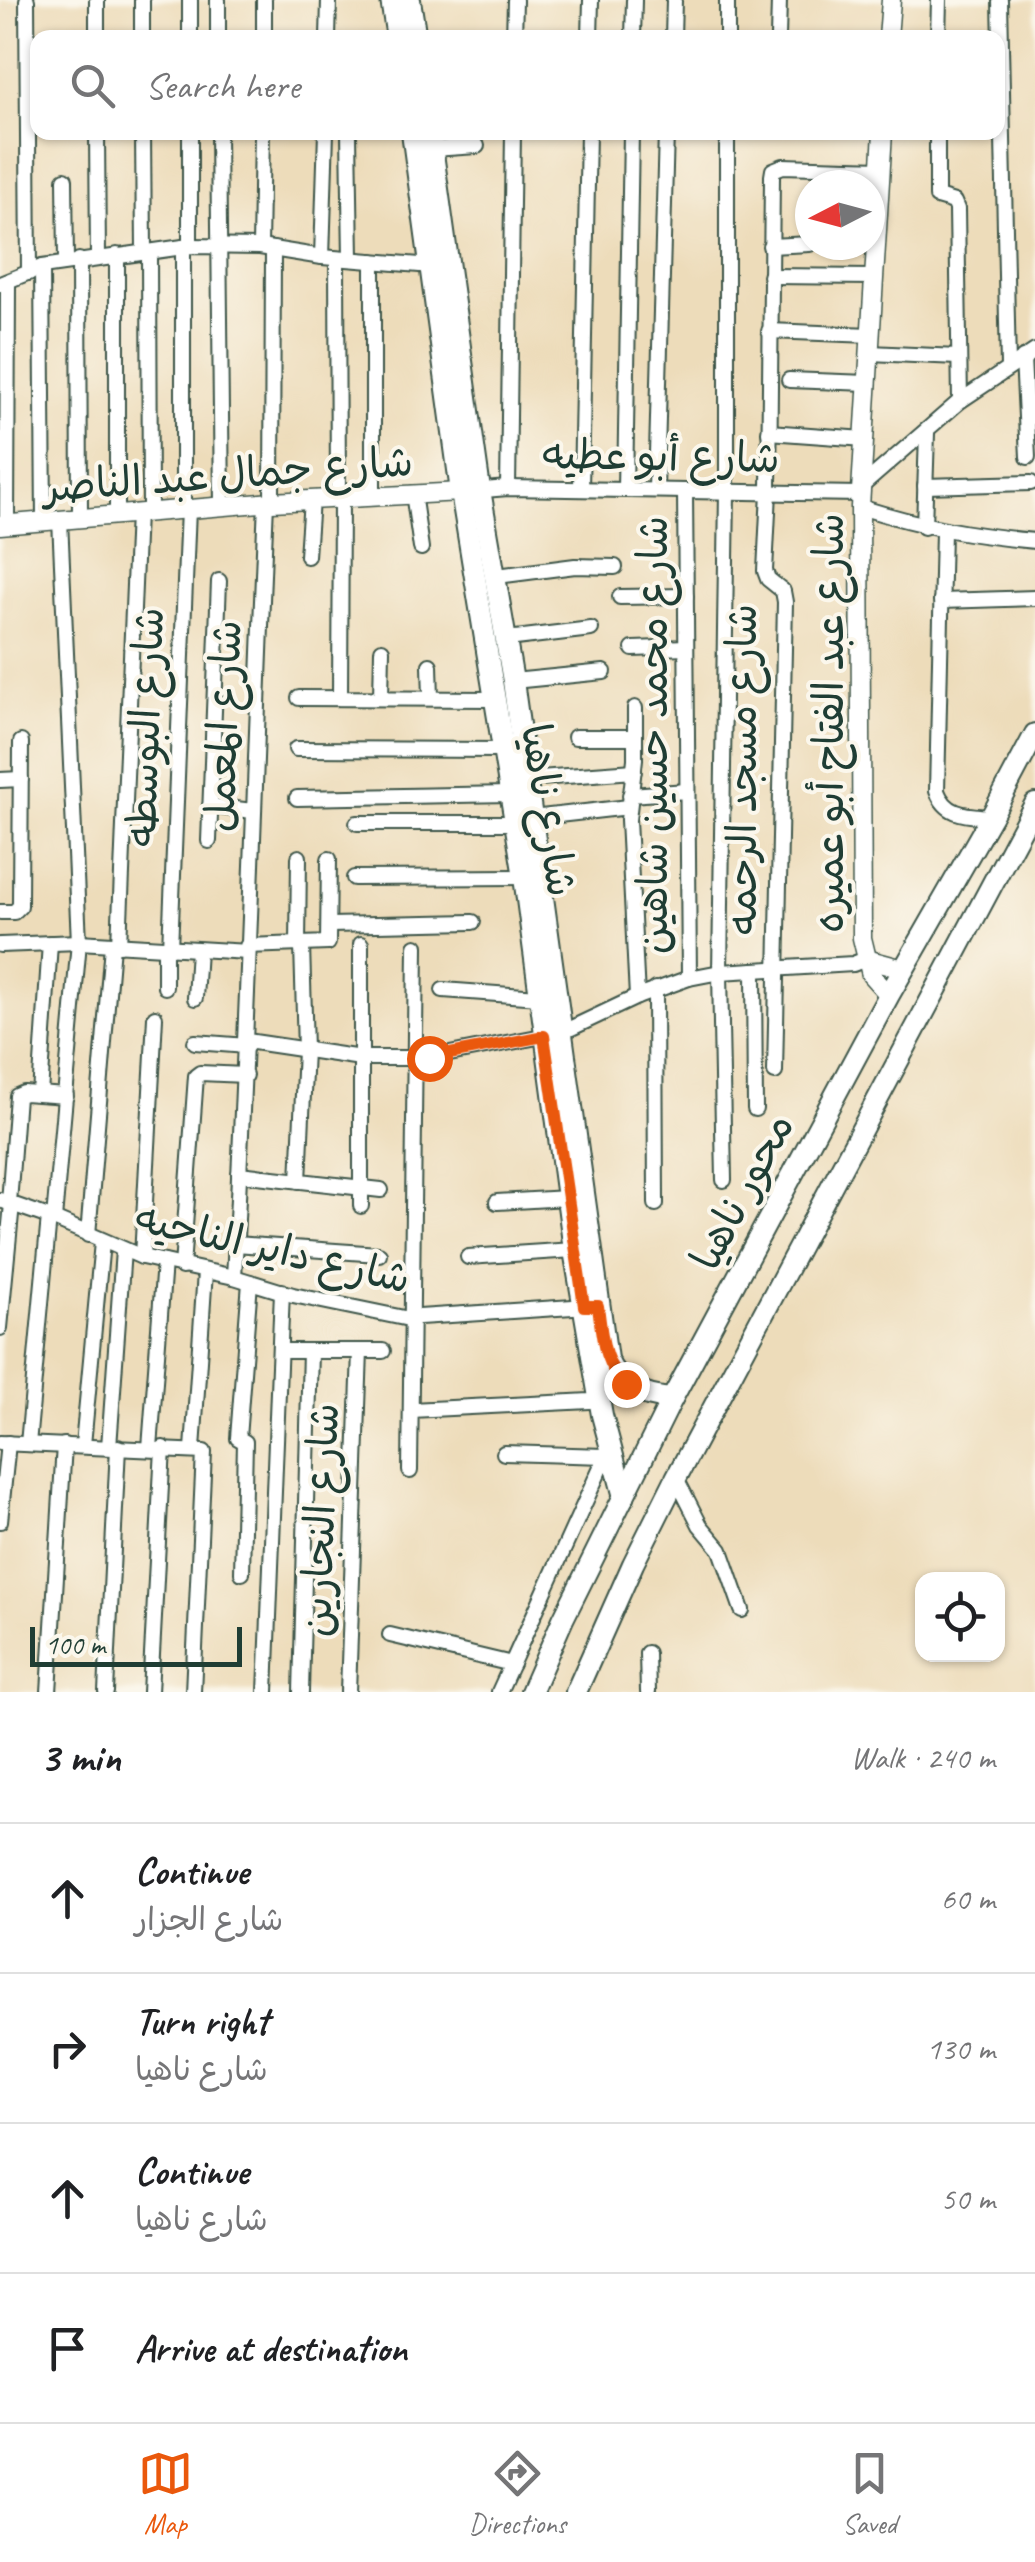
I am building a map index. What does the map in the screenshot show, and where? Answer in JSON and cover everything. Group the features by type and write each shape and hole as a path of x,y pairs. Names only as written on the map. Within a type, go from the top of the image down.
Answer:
{"main road":[{"path":"391,0 396,30"},
{"path":"410,0 415,30"},
{"name":"شارع ناهيا","path":"413,140 470,491 497,576 513,682 518,786 591,1306 599,1399 608,1451 624,1497"},
{"name":"شارع ناهيا","path":"432,141 494,699 503,750 518,786"},
{"name":"محور ناهيا","path":"531,1692 562,1620 672,1398 889,994 992,817 1035,734"},
{"name":"محور ناهيا","path":"576,1692 676,1478 1035,804"},
{"name":"شارع ناهيا","path":"524,820 524,877 539,997 554,1034 574,1250 607,1359 622,1381"},
{"path":"622,1381 644,1394 672,1398"}],"street":[{"path":"27,0 30,90"},
{"path":"97,0 97,30"},
{"path":"142,0 142,30"},
{"path":"190,0 190,30"},
{"path":"218,0 218,30"},
{"path":"264,0 264,30"},
{"path":"328,30 329,0"},
{"path":"514,0 514,30"},
{"path":"590,30 591,0"},
{"path":"633,30 634,0"},
{"path":"673,30 674,0"},
{"path":"727,0 727,30"},
{"path":"778,0 778,30"},
{"path":"889,30 891,0"},
{"path":"938,30 939,0"},
{"path":"1000,0 1001,30"},
{"path":"28,1444 79,942 36,270 32,140"},
{"path":"97,140 98,258"},
{"path":"83,1445 144,513 147,252 143,140"},
{"name":"شارع البوسطه","path":"165,986 185,509 190,140"},
{"path":"218,140 222,506"},
{"name":"شارع المعمل","path":"234,1277 269,502 262,140"},
{"path":"327,140 337,258 340,698"},
{"path":"337,258 348,140"},
{"path":"508,488 513,140"},
{"path":"580,489 588,140"},
{"path":"625,490 631,140"},
{"path":"656,490 666,140"},
{"path":"724,1180 720,972 727,140"},
{"name":"شارع عبد الفتاح أبو عميره","path":"881,169 883,140"},
{"path":"937,140 937,194 941,200 954,202 958,209 960,401"},
{"path":"1003,140 1008,367"},
{"path":"432,141 477,146"},
{"name":"شارع مسجد الرحمه","path":"776,1072 785,602 783,591 764,572 773,170 782,166 881,169"},
{"path":"65,179 72,261 80,518"},
{"path":"770,246 795,245"},
{"path":"4,524 4,284 36,270 72,261 186,247 267,248 432,266"},
{"path":"117,255 117,515"},
{"name":"شارع عبد الفتاح أبو عميره","path":"875,260 861,496 862,938 871,975 889,994"},
{"path":"373,261 373,496"},
{"path":"770,276 875,277"},
{"path":"769,331 958,357"},
{"path":"861,496 960,401 1029,354"},
{"path":"1028,456 1029,354"},
{"path":"789,380 868,383"},
{"path":"769,432 864,438"},
{"path":"924,527 927,432"},
{"path":"926,486 1031,484"},
{"name":"شارع أبو عطيه","path":"470,491 508,488 861,496 924,527 1035,541"},
{"name":"شارع جمال عبد الناصر","path":"4,524 269,502 470,491"},
{"name":"شارع محمد حسين شاهين","path":"685,491 689,978"},
{"path":"414,494 421,548"},
{"path":"308,556 310,500"},
{"path":"942,530 937,791 942,803 952,811 992,817"},
{"path":"497,576 575,566 614,567"},
{"path":"209,840 219,581"},
{"path":"620,598 686,596"},
{"path":"941,601 1035,598"},
{"path":"506,639 591,629"},
{"path":"632,648 686,647"},
{"path":"381,698 382,650"},
{"path":"430,665 431,698"},
{"path":"513,682 604,672"},
{"path":"299,698 494,699"},
{"path":"634,708 634,770 629,801 637,997"},
{"path":"574,738 635,737"},
{"path":"0,912 14,912 20,906 21,742"},
{"path":"296,749 503,750"},
{"path":"297,798 518,786 634,770"},
{"path":"0,780 21,779"},
{"path":"356,822 524,820 687,791"},
{"path":"210,806 253,812"},
{"path":"299,1181 305,1050 300,857"},
{"path":"0,945 79,942 198,950 328,944 329,859"},
{"path":"354,878 524,877"},
{"path":"328,925 473,922"},
{"path":"40,1094 50,944"},
{"path":"360,944 361,1206"},
{"path":"410,1471 416,946"},
{"path":"194,998 198,950"},
{"path":"196,1042 417,1060 554,1034 689,978 720,972 853,964 866,959"},
{"name":"شارع عبد الفتاح أبو عميره","path":"866,959 903,969"},
{"path":"754,970 754,1108"},
{"path":"655,989 656,1204"},
{"path":"443,990 539,997"},
{"path":"142,1257 155,1017"},
{"path":"182,1267 196,1076 245,1075"},
{"path":"0,1328 18,1096 24,1092 66,1096"},
{"path":"239,1174 381,1190"},
{"path":"498,1202 567,1198"},
{"name":"شارع داير الناحيه","path":"7,1202 142,1257 412,1318 591,1306"},
{"path":"236,1244 379,1254"},
{"path":"106,1692 123,1250"},
{"path":"468,1258 574,1250"},
{"path":"150,1692 164,1262"},
{"path":"197,1449 205,1272"},
{"path":"242,1572 245,1442 240,1440 250,1282"},
{"path":"266,1692 282,1291"},
{"path":"280,1351 383,1351"},
{"path":"302,1692 310,1351"},
{"name":"شارع النجارين","path":"348,1692 360,1351"},
{"path":"411,1410 599,1399 622,1381"},
{"path":"0,1521 4,1443 197,1449 206,1458 193,1692"},
{"path":"49,1692 64,1445"},
{"path":"499,1692 608,1451 504,1453"},
{"path":"676,1478 700,1525 721,1550 742,1610"},
{"path":"390,1635 512,1664"},
{"path":"647,1653 648,1692"}],"route":[{"path":"429,1058 544,1036 584,1306 598,1306 607,1359 613,1372 626,1384"}]}
